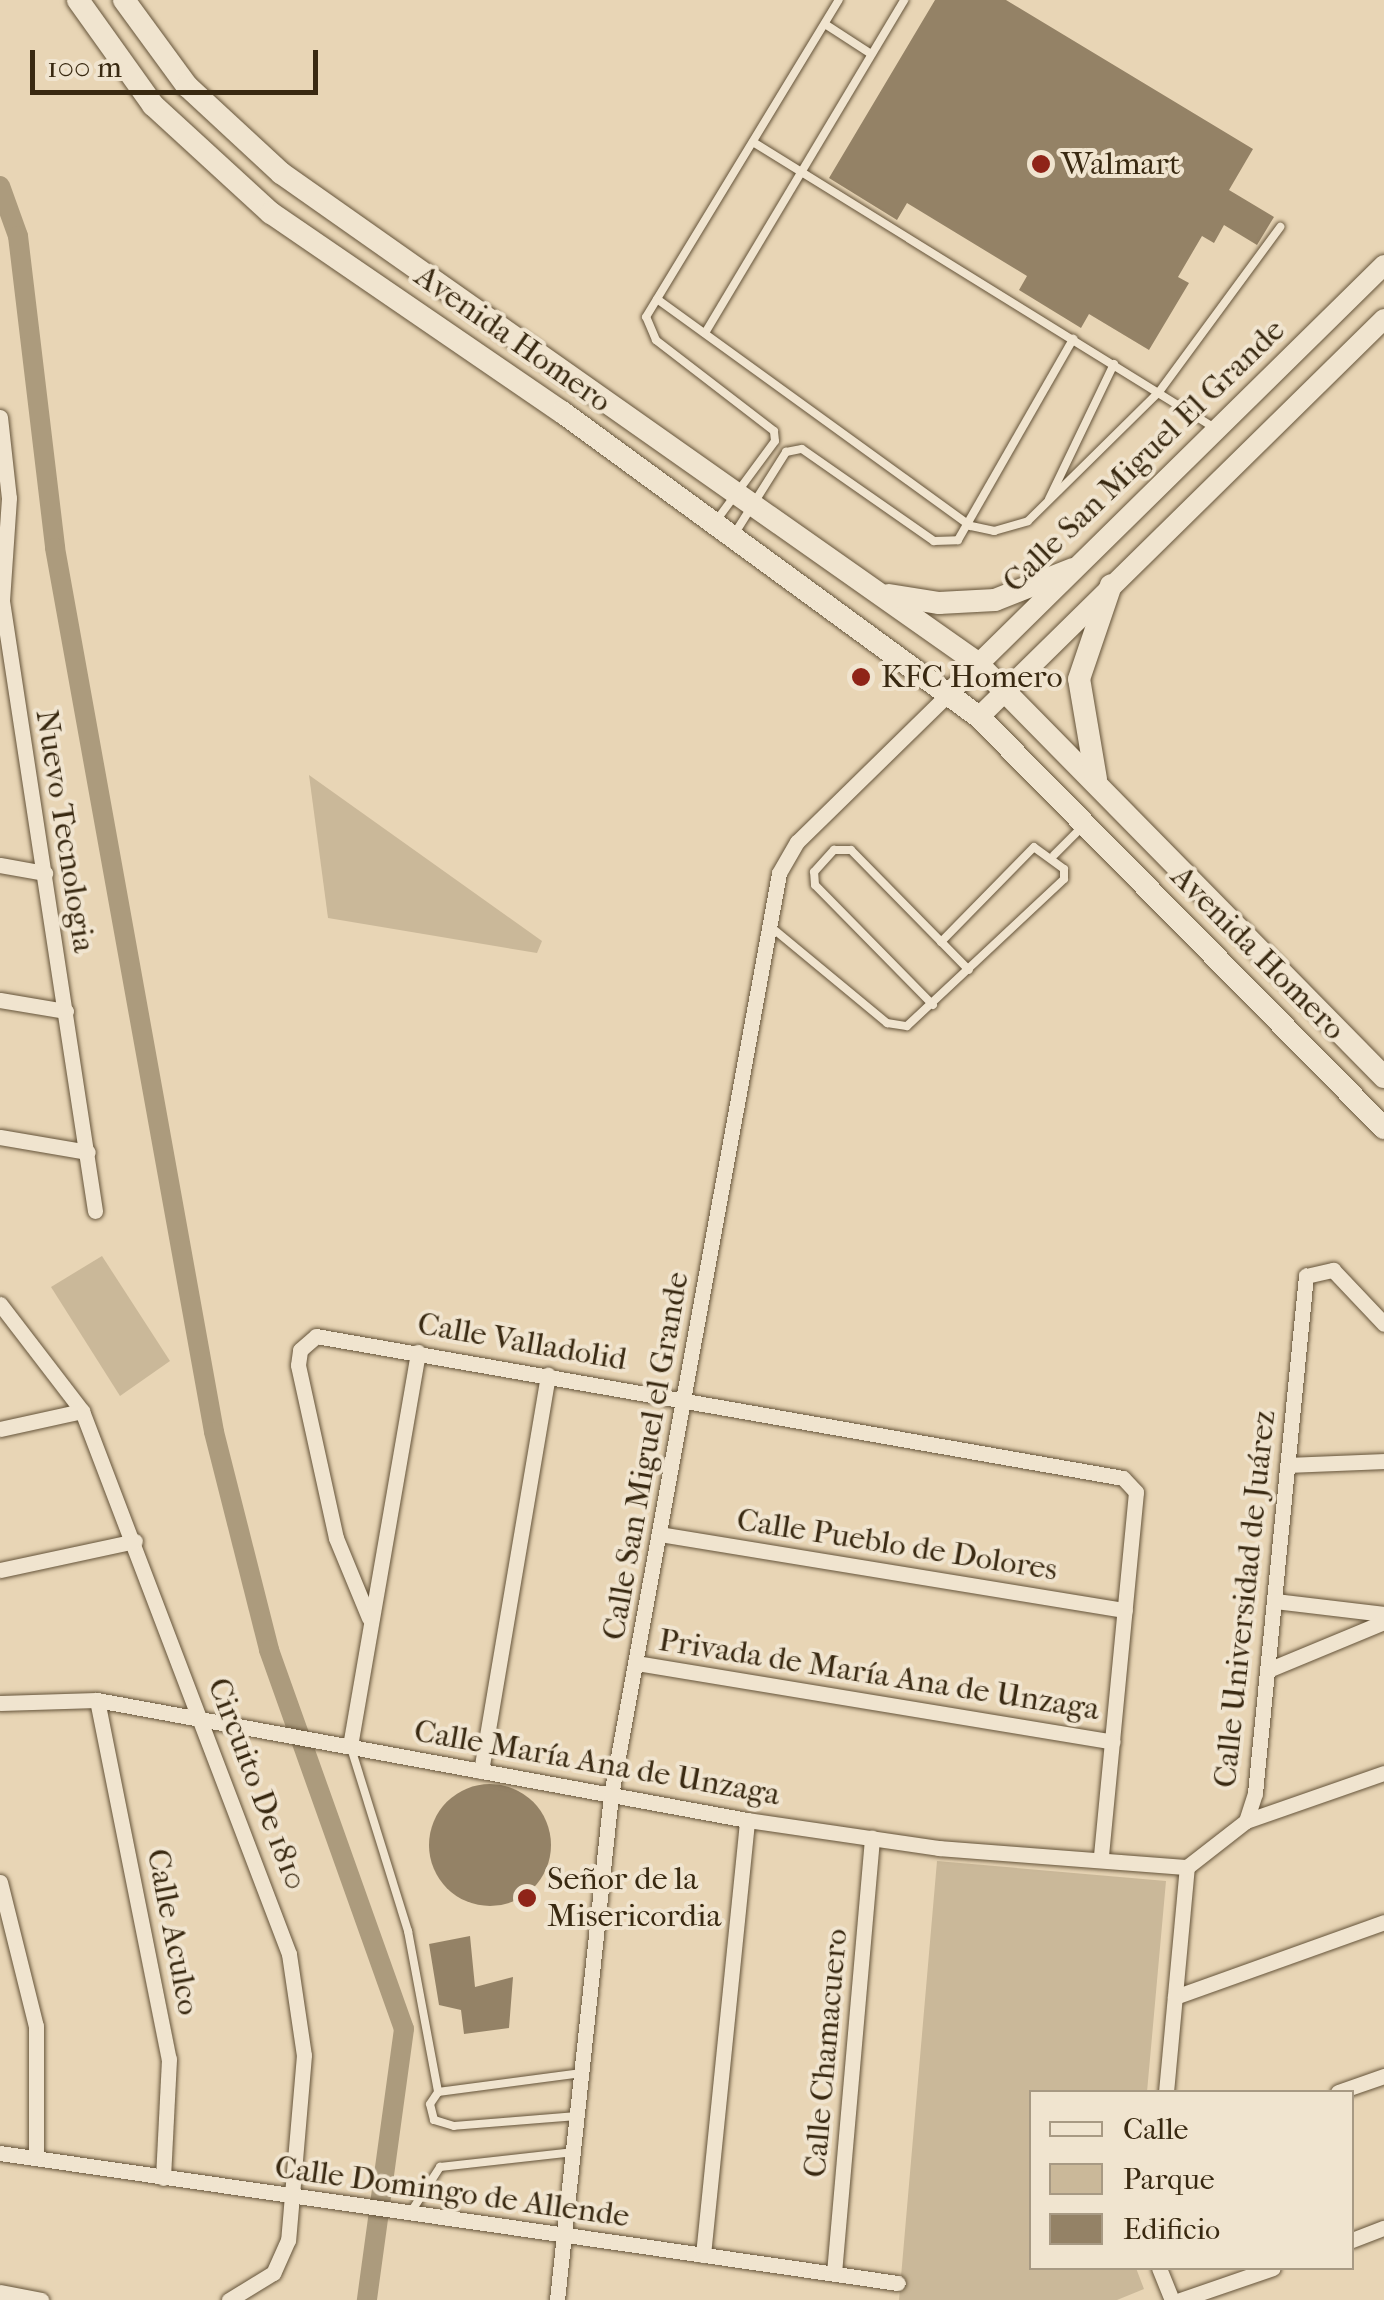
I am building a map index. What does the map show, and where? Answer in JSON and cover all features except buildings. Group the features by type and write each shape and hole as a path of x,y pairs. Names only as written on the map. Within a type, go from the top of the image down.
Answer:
{"main road":[{"name":"Avenida Homero","path":"78,0 153,104 270,213 725,528 979,717 1384,1128"},
{"name":"Avenida Homero","path":"124,0 187,86 281,173 976,662 1384,1076"},
{"path":"878,592 966,604 1073,568"},
{"path":"1098,787 1082,730 1078,678 1112,585"}],"street":[{"name":"Calle San Miguel El Grande","path":"950,692 1213,427 1384,265"},
{"path":"979,717 1004,687 1384,319"},
{"name":"Nuevo Tecnologia","path":"0,416 1,600 95,1211"},
{"name":"Calle San Miguel el Grande","path":"557,2300 611,1794 770,926 789,853 950,692"},
{"path":"0,730 20,734"},
{"path":"0,865 45,872"},
{"path":"0,1000 66,1012"},
{"path":"0,1137 88,1152"},
{"name":"Calle Universidad de Juárez","path":"1187,1867 1246,1822 1268,1670 1303,1284 1316,1268 1333,1270 1384,1324"},
{"name":"Circuito De 1810","path":"0,1304 82,1411 275,1905 298,1996 303,2072 294,2198 283,2258 254,2290 229,2300"},
{"name":"Calle Valladolid","path":"370,1618 336,1538 298,1358 321,1335 1132,1481 1125,1610"},
{"path":"350,1746 418,1352"},
{"path":"481,1771 548,1374"},
{"path":"0,1429 82,1411"},
{"path":"1288,1465 1384,1461"},
{"name":"Calle Pueblo de Dolores","path":"660,1534 1125,1610"},
{"path":"0,1570 135,1541"},
{"path":"1275,1601 1384,1614"},
{"path":"1101,1856 1125,1610"},
{"path":"1268,1670 1384,1622"},
{"name":"Privada de María Ana de Unzaga","path":"637,1663 1112,1742"},
{"name":"Calle María Ana de Unzaga","path":"0,1703 97,1700 747,1820 872,1838 1101,1856 1187,1867"},
{"name":"Calle Aculco","path":"97,1700 169,2059 162,2178"},
{"path":"1246,1822 1384,1774"},
{"path":"703,2255 747,1820"},
{"name":"Calle Chamacuero","path":"834,2273 872,1838"},
{"path":"1166,2090 1187,1867"},
{"path":"0,1882 36,2026 36,2158"},
{"path":"1175,1997 1384,1922"},
{"path":"1344,2090 1384,2076"},
{"name":"Calle Domingo de Allende","path":"0,2153 898,2283"},
{"path":"1354,2239 1384,2228"},
{"path":"1160,2270 1172,2300"},
{"path":"1180,2300 1267,2270"},
{"path":"0,2292 42,2300"}],"lane":[{"path":"725,528 746,499 775,442 773,426 656,340 646,321 840,0"},
{"path":"705,333 904,0"},
{"path":"825,24 871,54"},
{"path":"753,142 1213,427"},
{"path":"657,299 972,526 1007,529 1046,506 1159,392 1280,226"},
{"path":"725,528 786,452 802,448 934,541 958,540 972,526 1073,339"},
{"path":"1046,506 1114,364"},
{"path":"1054,856 1085,824"},
{"path":"770,926 887,1023 907,1026 1064,879 1054,856 1034,847 941,942"},
{"path":"932,1005 814,884 814,872 834,850 850,850 969,970"},
{"path":"350,1746 408,1931 438,2092 430,2112 441,2124 577,2116"},
{"path":"438,2092 582,2074"},
{"path":"404,2211 440,2167 574,2152"}],"green space":[{"path":"309,775 542,941 537,953 328,918"},
{"path":"102,1256 170,1361 120,1396 51,1287"},
{"path":"937,1861 1166,1881 1147,2090 1029,2090 1029,2270 1137,2270 1144,2289 1117,2300 899,2300"}],"waterway":[{"path":"0,186 18,236 55,548 214,1432 269,1650 404,2029 367,2300"}],"place":[{"name":"Walmart","path":"1041,164"},
{"name":"KFC Homero","path":"861,677"},
{"name":"Señor de la Misericordia","path":"527,1898"}]}
